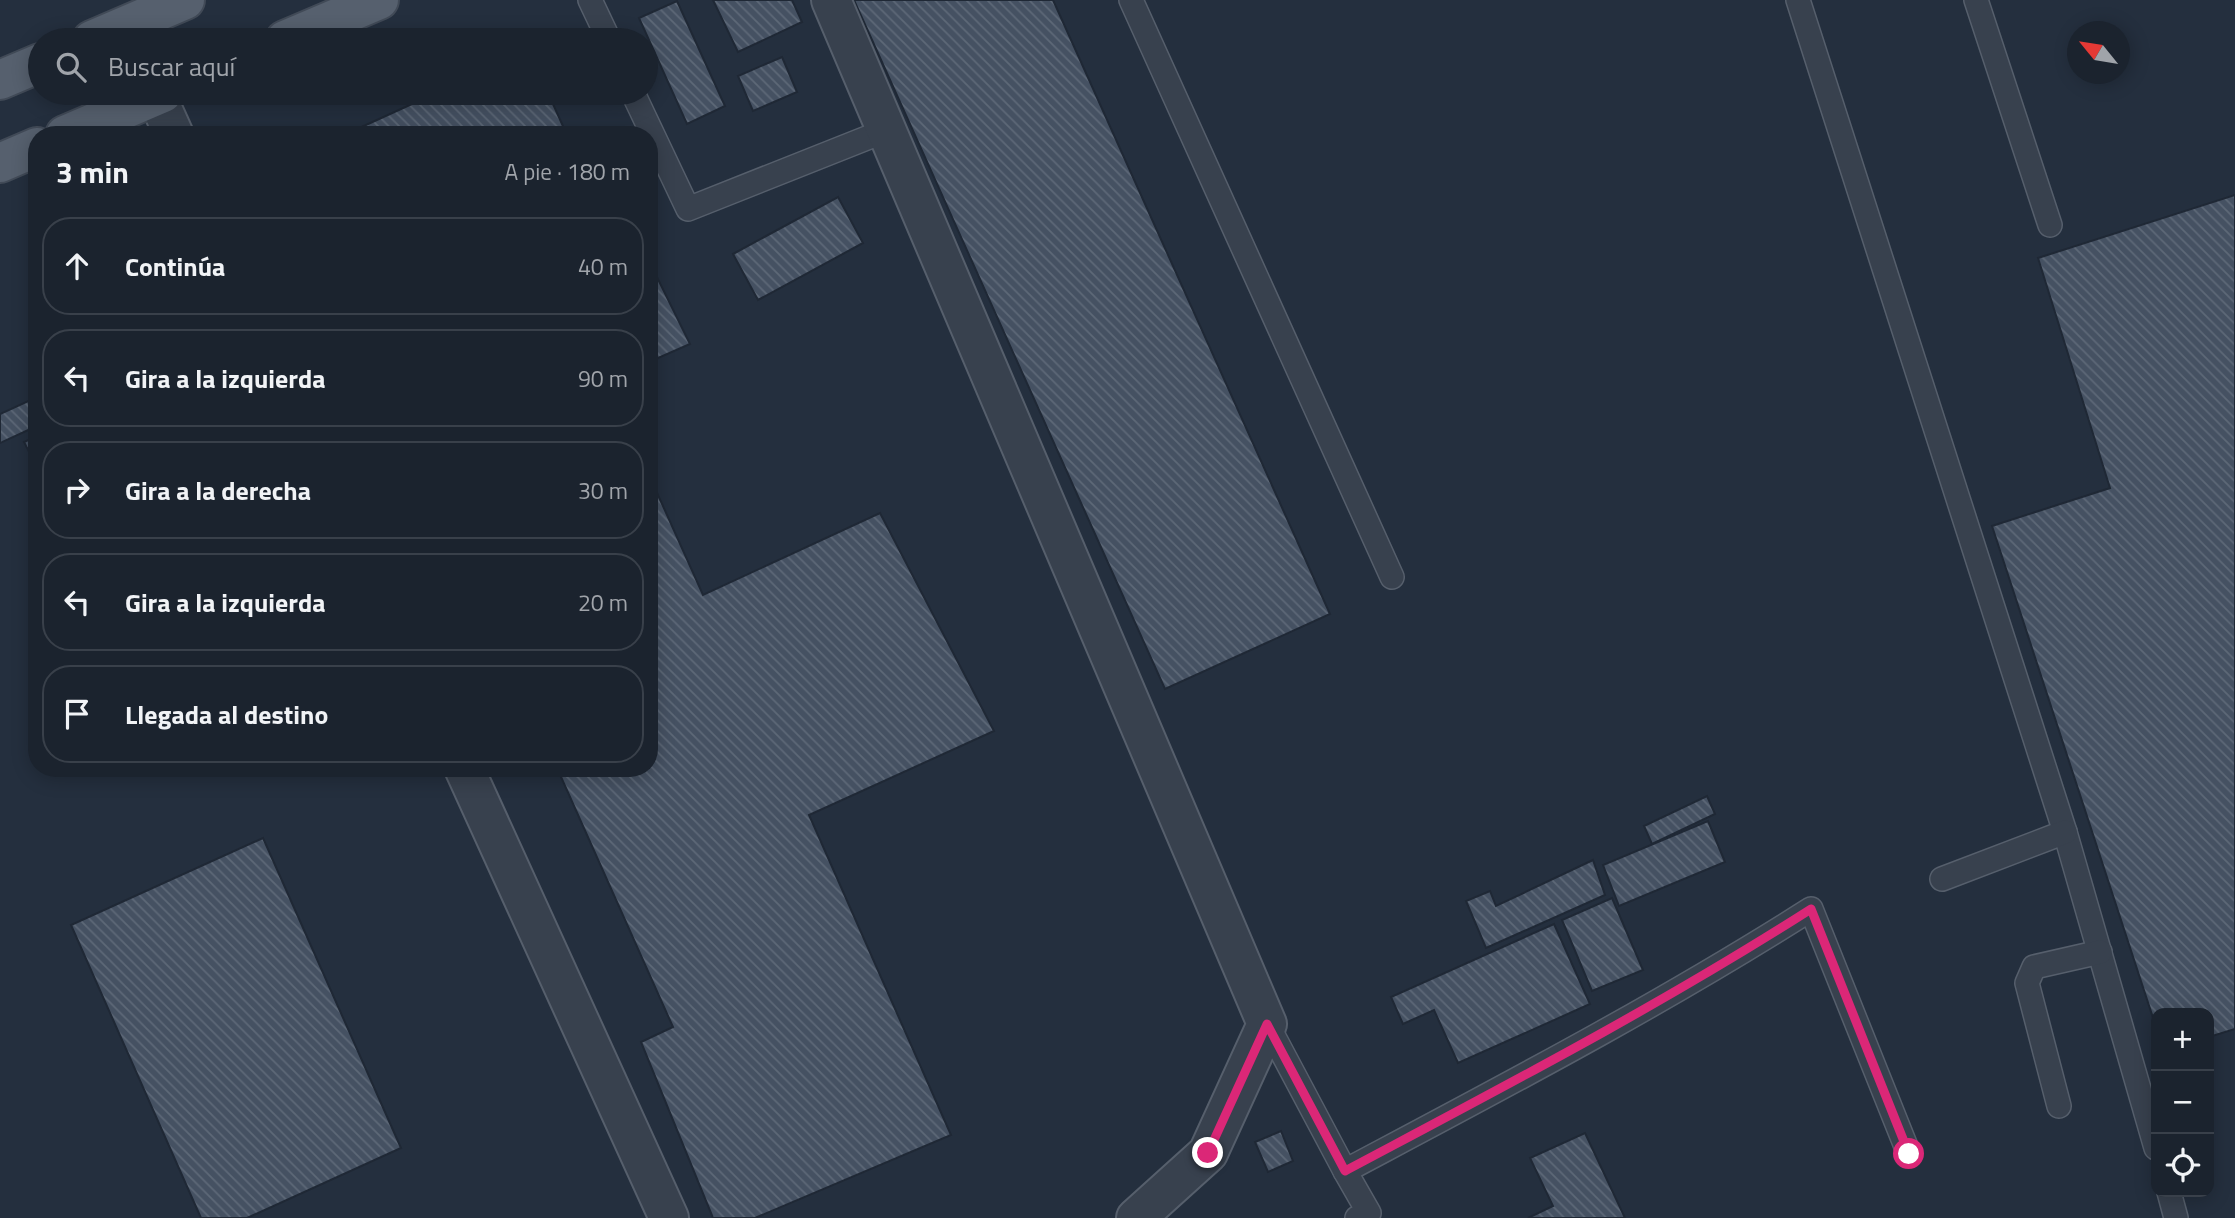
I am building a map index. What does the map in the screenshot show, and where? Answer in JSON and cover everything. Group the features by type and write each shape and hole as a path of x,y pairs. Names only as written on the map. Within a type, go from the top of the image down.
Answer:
{"main road":[{"path":"120,28 185,0"},
{"path":"313,28 379,0"},
{"path":"0,80 28,68"},
{"path":"86,126 135,105"},
{"path":"0,163 28,151"}],"street":[{"path":"831,0 1267,1024 1208,1153 1136,1218"},
{"path":"164,105 171,126"},
{"path":"468,777 669,1218"}],"lane":[{"path":"590,0 603,28"},
{"path":"1131,0 1392,577"},
{"path":"1798,0 2065,832 2152,1134"},
{"path":"1976,0 2050,225"},
{"path":"640,105 649,126"},
{"path":"658,145 688,209 887,130"},
{"path":"1942,879 2065,832"},
{"path":"1345,1171 1619,1025 1713,972 1811,909 1909,1154"},
{"path":"2059,1105 2027,983 2029,974 2034,967 2100,952"},
{"path":"1267,1024 1369,1213 1357,1218"},
{"path":"2170,1197 2176,1218"}],"building":[{"path":"713,0 792,0 802,22 738,52"},
{"path":"854,0 1053,0 1330,614 1165,689"},
{"path":"677,1 725,106 687,124 658,60 658,28 644,28 639,18"},
{"path":"782,57 797,92 753,111 738,76"},
{"path":"410,105 553,105 563,126 364,126"},
{"path":"2235,195 2235,1029 2214,1035 2214,1008 2151,1008 2151,1012 1992,526 2110,488 2038,258"},
{"path":"838,197 863,243 758,300 733,254"},
{"path":"658,279 690,344 658,358"},
{"path":"28,401 28,430 0,443 0,414"},
{"path":"658,495 703,595 880,513 994,731 809,815 951,1135 755,1218 713,1218 641,1042 673,1027 561,777 658,777"},
{"path":"1707,796 1715,814 1652,844 1644,826"},
{"path":"1708,821 1725,862 1619,906 1603,865"},
{"path":"263,838 401,1148 247,1218 201,1218 71,925"},
{"path":"1593,860 1605,895 1486,948 1466,901 1490,891 1496,906"},
{"path":"1612,898 1643,970 1592,991 1562,920"},
{"path":"1554,924 1590,1004 1458,1063 1434,1010 1403,1024 1391,997"},
{"path":"1281,1131 1293,1161 1268,1172 1255,1142"},
{"path":"1585,1133 1625,1218 1528,1218 1553,1206 1530,1158"}],"route":[{"path":"1208,1153 1267,1024 1345,1171 1607,1032 1713,972 1811,909 1909,1154"}]}
